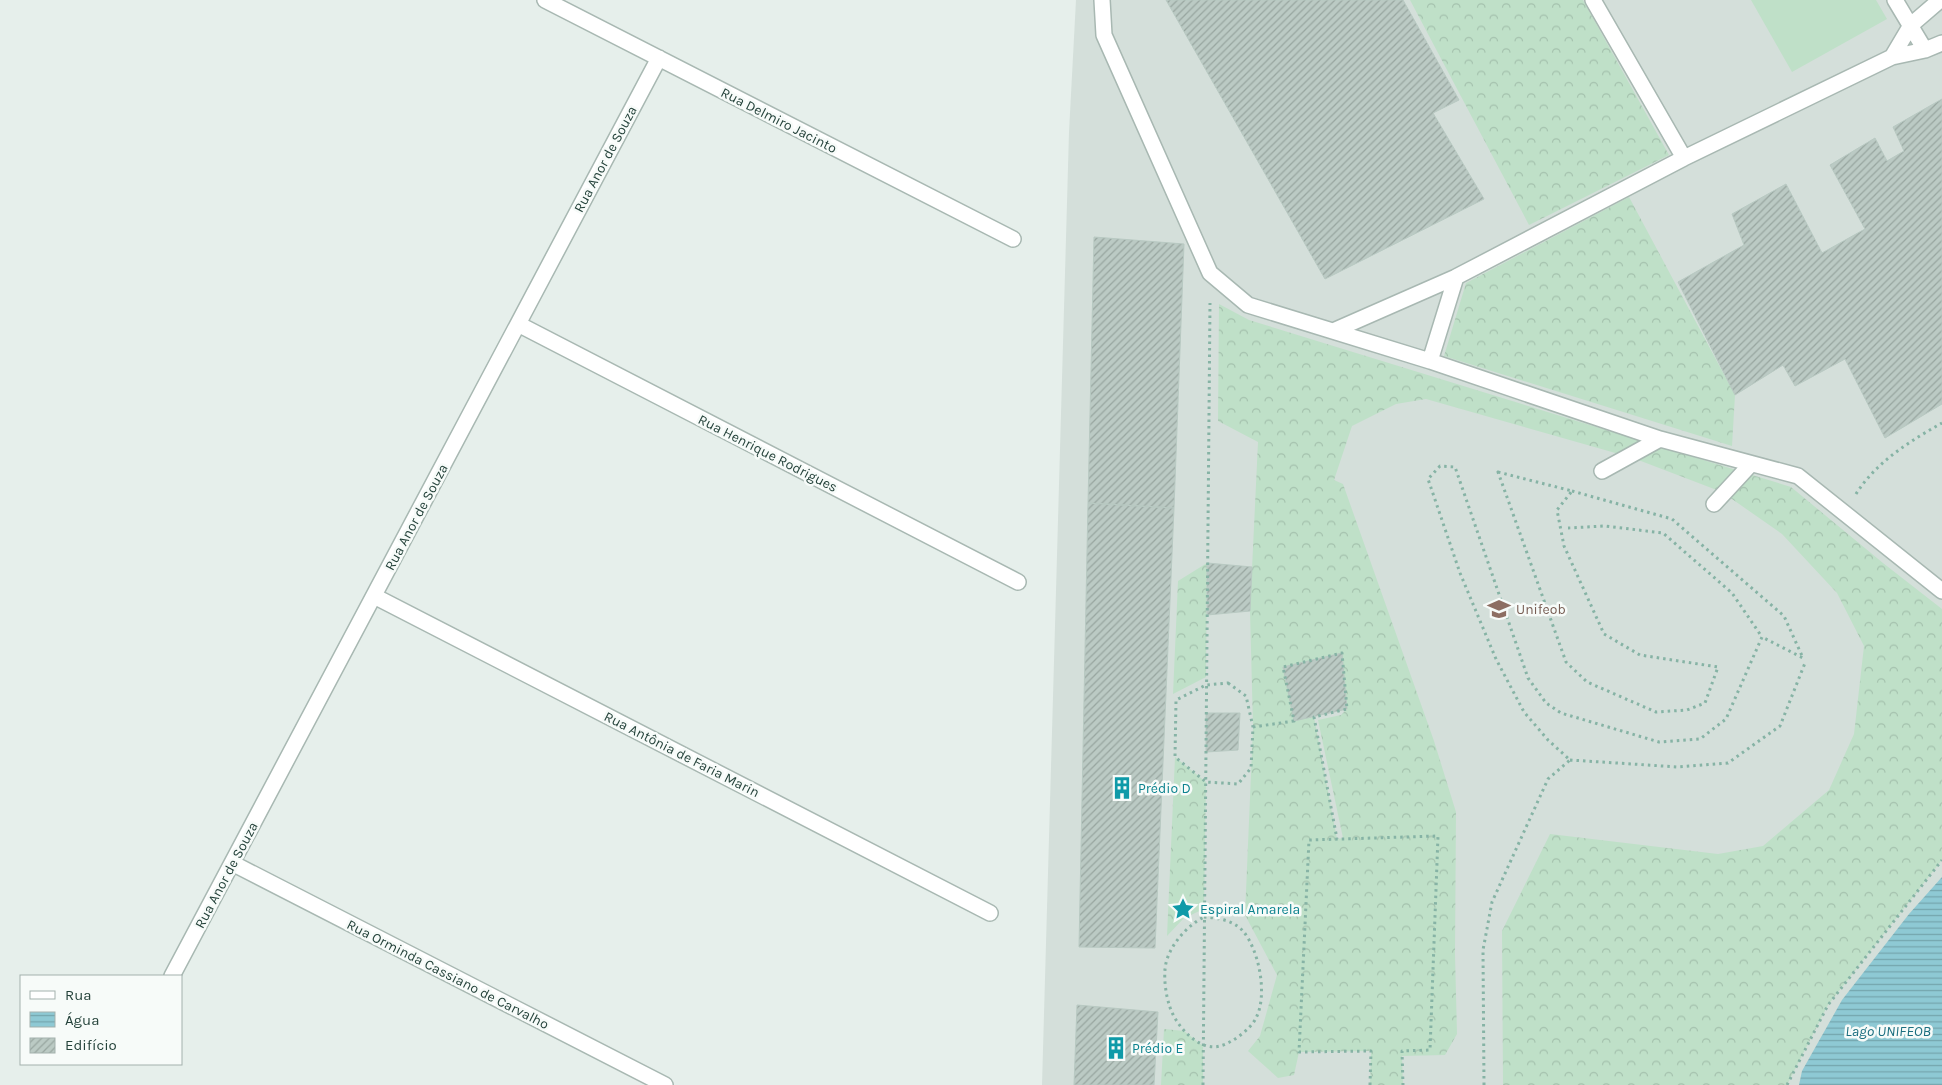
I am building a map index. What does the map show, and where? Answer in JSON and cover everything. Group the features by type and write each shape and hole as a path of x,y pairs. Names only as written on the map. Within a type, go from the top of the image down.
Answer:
{"street":[{"name":"Rua Delmiro Jacinto","path":"545,0 1013,239"},
{"path":"1102,0 1104,35 1210,273 1248,305 1430,361 1660,439 1798,476 1942,591"},
{"path":"1593,0 1684,158"},
{"path":"1895,0 1925,50"},
{"path":"1892,57 1911,25 1940,0"},
{"path":"1333,331 1456,277 1684,158 1892,57 1925,50 1942,43"},
{"name":"Rua Anor de Souza","path":"173,975 659,58"},
{"path":"1430,361 1456,277"},
{"name":"Rua Henrique Rodrigues","path":"518,324 1018,582"},
{"path":"1602,472 1660,439"},
{"path":"1714,504 1751,464"},
{"name":"Rua Antônia de Faria Marin","path":"374,596 990,912"},
{"name":"Rua Orminda Cassiano de Carvalho","path":"232,863 665,1085"}],"path":[{"path":"1203,1085 1210,273"},
{"path":"1843,513 1863,482 1905,445 1942,423"},
{"path":"1762,637 1726,719 1700,739 1659,742 1561,713 1546,703 1528,678 1455,467 1440,466 1428,479 1460,574 1496,659 1524,712 1548,740 1570,760 1678,767 1728,763 1780,726 1805,663"},
{"path":"1568,528 1605,526 1663,533 1732,593 1762,637 1803,658 1784,616 1672,519 1572,491 1498,472 1566,662 1587,682 1656,712 1687,710 1705,703 1718,667 1640,655 1604,634 1564,546 1557,510 1572,491"},
{"path":"1253,727 1294,721 1283,667 1342,653 1347,709 1314,717 1337,839"},
{"path":"1228,682 1246,696 1253,727 1251,768 1238,784 1206,782 1175,757 1176,700 1206,685 1228,682"},
{"path":"1484,1085 1483,950 1492,902 1548,779 1570,760"},
{"path":"1370,1085 1371,1051 1299,1052 1309,840 1438,836 1430,1050 1402,1051 1403,1085"},
{"path":"1787,1085 1828,1005 1942,860"},
{"path":"1204,917 1223,919 1242,931 1258,958 1262,995 1256,1019 1239,1037 1220,1046 1203,1046 1184,1031 1169,1005 1165,969 1174,944 1193,923 1204,917"}],"shaded area":[{"name":"Unifeob","path":"1076,0 1942,0 1942,1085 1042,1085 1069,132"}],"green space":[{"path":"1410,0 1583,0 1669,155 1529,225"},
{"path":"1751,0 1876,0 1887,19 1792,72"},
{"path":"1629,197 1735,395 1732,446 1444,356 1466,283"},
{"path":"1219,304 1249,320 1791,487 1942,609 1942,860 1828,1005 1787,1085 1503,1085 1502,931 1550,834 1718,854 1763,846 1829,790 1854,734 1864,646 1837,593 1782,534 1722,492 1633,458 1426,399 1396,404 1352,426 1334,480 1343,484 1434,741 1456,812 1455,954 1457,1034 1445,1055 1402,1056 1403,1085 1370,1085 1371,1051 1299,1052 1294,1075 1278,1078 1248,1051 1260,1036 1277,975 1245,915 1253,727 1250,611 1258,442 1218,421","holes":["1342,653 1347,709 1341,715 1318,720 1343,838 1337,839 1314,717 1294,720"]},
{"path":"1207,563 1206,677 1173,694 1178,581"},
{"path":"1175,757 1206,782 1204,909 1184,918 1167,936"},
{"path":"1164,1029 1184,1031 1203,1046 1203,1085 1161,1085"}],"water":[{"name":"Lago UNIFEOB","path":"1942,877 1942,1085 1799,1085 1802,1071 1842,1000 1909,914"}],"building":[{"path":"1166,0 1403,0 1459,100 1433,113 1484,199 1325,279"},
{"path":"1942,99 1942,404 1885,438 1845,359 1795,386 1783,365 1735,395 1678,282 1744,245 1732,214 1786,184 1822,253 1865,229 1830,165 1875,138 1887,161 1904,151 1893,127"},
{"path":"1094,237 1184,244 1174,508 1088,503"},
{"name":"Prédio D","path":"1088,503 1174,508 1155,948 1079,947"},
{"path":"1207,563 1252,567 1250,611 1207,615"},
{"path":"1342,653 1347,709 1294,721 1283,667"},
{"path":"1206,713 1240,713 1238,750 1206,752"},
{"name":"Prédio E","path":"1077,1005 1158,1012 1154,1085 1074,1085"}],"place":[{"name":"Unifeob","path":"1499,609"},
{"name":"Prédio D","path":"1122,788"},
{"name":"Espiral Amarela","path":"1183,909"},
{"name":"Prédio E","path":"1116,1048"}]}
